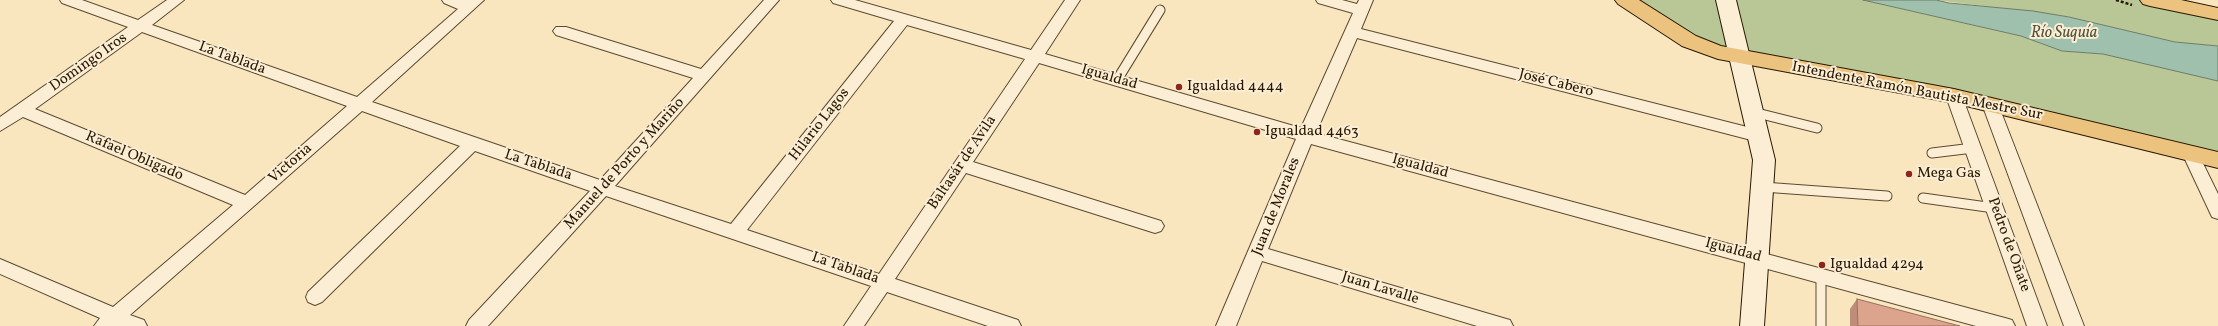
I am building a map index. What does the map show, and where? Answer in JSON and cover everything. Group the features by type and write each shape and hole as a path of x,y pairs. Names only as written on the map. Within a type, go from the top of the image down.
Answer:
{"main road":[{"name":"Intendente Ramón Bautista Mestre Sur","path":"1625,0 1689,41 1718,52 1954,96 2218,160"},
{"path":"1726,0 1754,112 1764,160 1752,326"},
{"path":"2150,0 2218,14"}],"street":[{"name":"La Tablada","path":"67,0 359,105 1011,326"},
{"name":"Domingo Iros","path":"0,125 177,0"},
{"path":"449,0 473,3"},
{"name":"Manuel de Porto y Mariño","path":"476,326 604,188 772,0"},
{"name":"Igualdad","path":"838,0 1306,136 2006,326"},
{"name":"Baltasár de Avila","path":"854,326 1073,0"},
{"path":"1323,0 1364,5"},
{"name":"Victoria","path":"109,321 359,105 473,3"},
{"name":"Juan de Morales","path":"1226,326 1306,136 1364,5"},
{"name":"Hilario Lagos","path":"736,232 904,19"},
{"path":"560,31 704,76"},
{"name":"José Cabero","path":"1353,32 1759,136"},
{"name":"Pedro de Oñate","path":"1954,96 2037,326"},
{"path":"1990,104 2074,326"},
{"name":"Rafael Obligado","path":"22,110 246,203"},
{"path":"314,297 472,144"},
{"path":"2190,153 2218,212"},
{"path":"962,165 1155,226"},
{"name":"Juan Lavalle","path":"1258,253 1503,326"},
{"path":"0,266 109,321 137,326"}],"lane":[{"path":"1117,80 1160,10"},
{"path":"1754,112 1817,128"},
{"path":"1932,153 1954,152 1974,148"},
{"path":"1763,187 1887,196"},
{"path":"1923,198 1994,208"},
{"path":"1821,276 1821,326"}],"shaded area":[{"path":"1625,0 1863,0 2021,36 2062,51 2103,54 2213,79 2218,81 2218,160 1990,104 1718,52"},
{"path":"1936,0 2150,0 2218,14 2218,46 2175,42 2069,17"}],"water":[{"name":"Río Suquía","path":"1863,0 1936,0 1949,3 2033,11 2069,17 2175,42 2218,46 2218,81 2103,54 2062,51 2021,36"}],"building":[{"path":"1857,299 1960,326 1858,326"}],"place":[{"name":"Igualdad 4444","path":"1179,87"},
{"name":"Igualdad 4463","path":"1257,132"},
{"name":"Mega Gas","path":"1909,174"},
{"name":"Igualdad 4294","path":"1822,265"}]}
